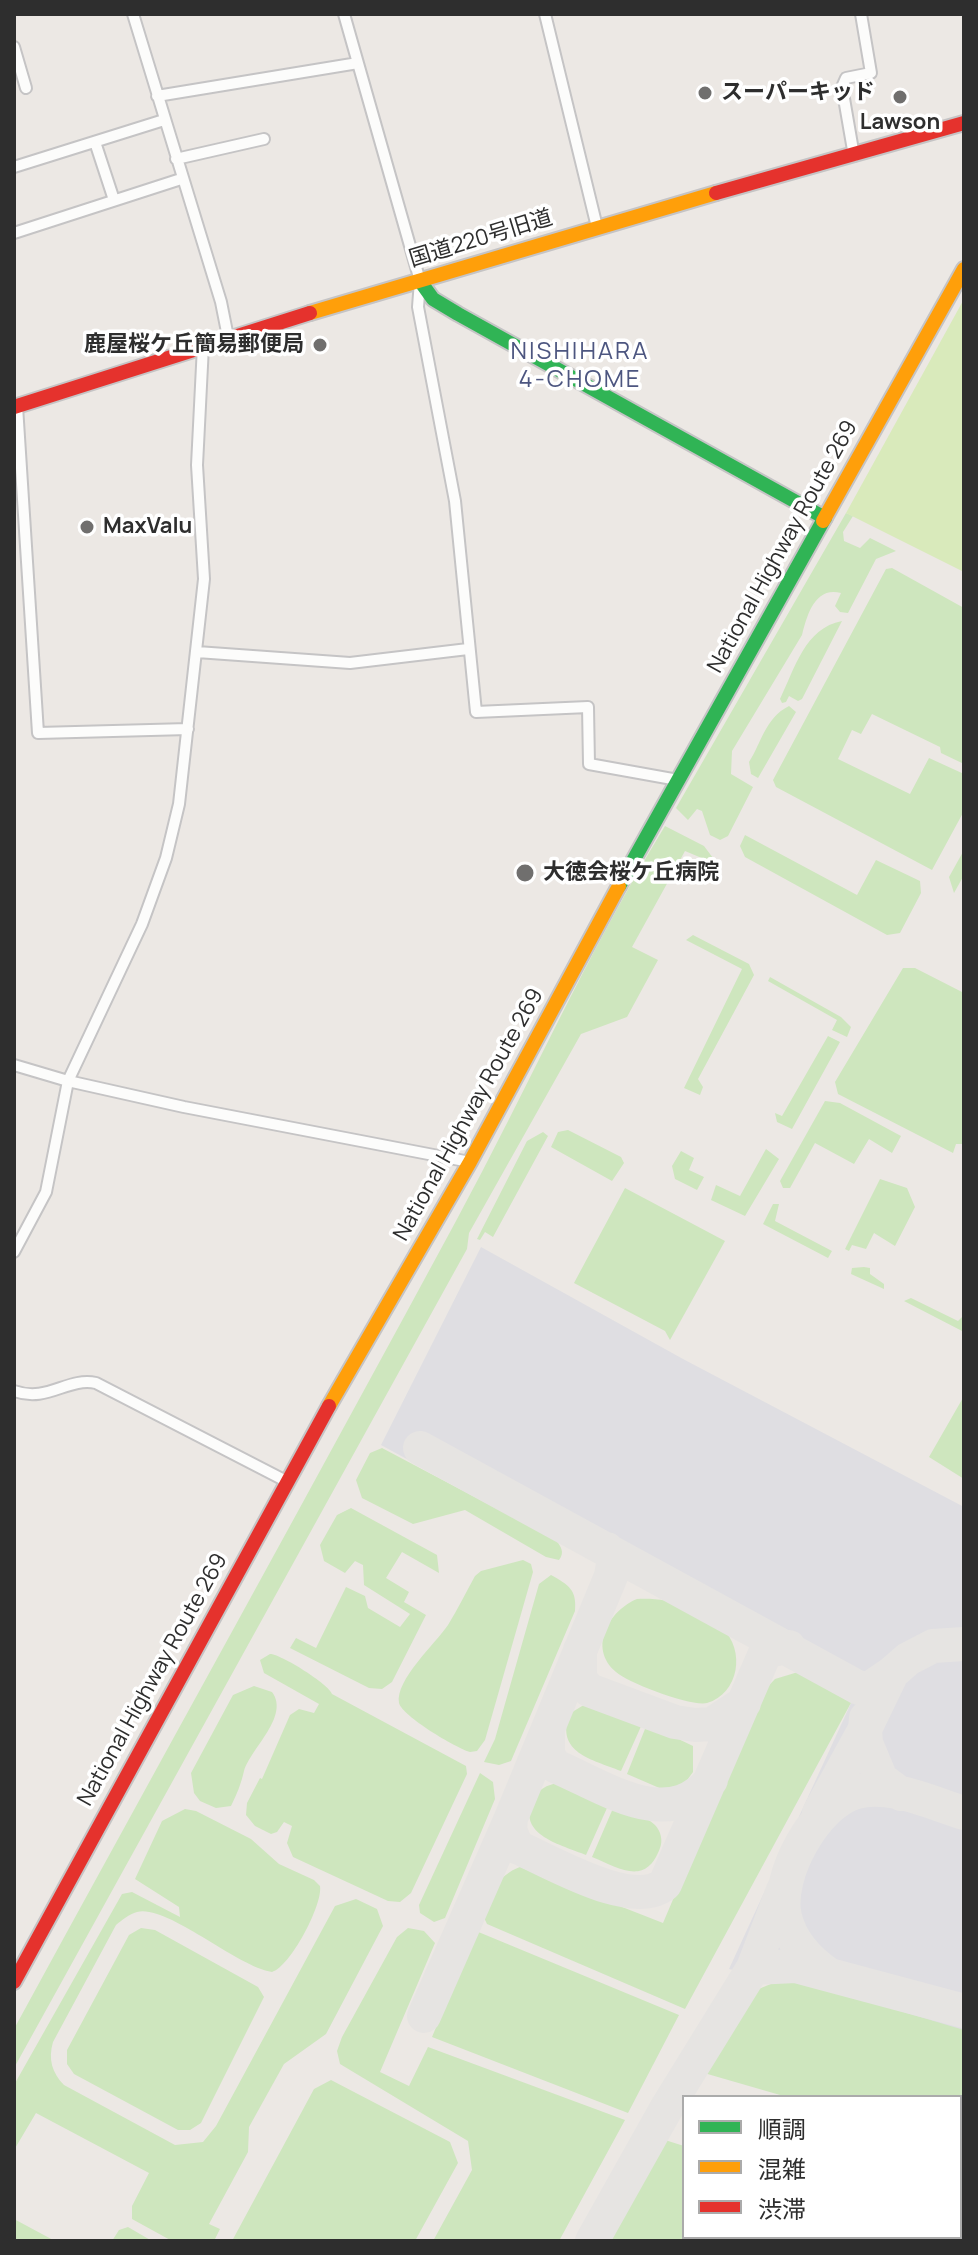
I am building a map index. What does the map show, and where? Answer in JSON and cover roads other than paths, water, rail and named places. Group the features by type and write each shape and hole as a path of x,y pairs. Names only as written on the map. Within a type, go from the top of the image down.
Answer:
{"main road":[{"name":"国道220号旧道","path":"15,406 228,337 597,227 964,123"},
{"name":"National Highway Route 269","path":"14,1982 286,1481 470,1162 678,780 964,269"},
{"path":"420,281 433,299 458,314 825,518"}],"street":[{"path":"133,14 221,302 228,337"},
{"path":"344,14 420,281 418,307 455,501 476,712 588,707 589,764 678,780"},
{"path":"545,14 597,227"},
{"path":"854,156 842,87 846,78 871,73 861,14"},
{"path":"14,47 26,88"},
{"path":"157,96 358,63"},
{"path":"14,167 164,120"},
{"path":"176,159 264,139"},
{"path":"95,142 114,200"},
{"path":"14,233 181,179"},
{"path":"14,1252 46,1192 68,1081 142,924 166,858 179,804 204,579 197,465 203,346"},
{"path":"15,406 38,733 188,729"},
{"path":"197,652 350,663 468,649"},
{"path":"14,1065 68,1081 314,1134 470,1162"},
{"path":"14,1391 34,1396 85,1382 96,1383 286,1481"}],"place":[{"name":"スーパーキッド","path":"705,93"},
{"name":"Lawson","path":"900,97"},
{"name":"鹿屋桜ケ丘簡易郵便局","path":"320,345"},
{"name":"MaxValu","path":"87,527"},
{"name":"大徳会桜ケ丘病院","path":"525,873"}],"district":[{"name":"NISHIHARA 4-CHOME","path":"580,366"}]}
